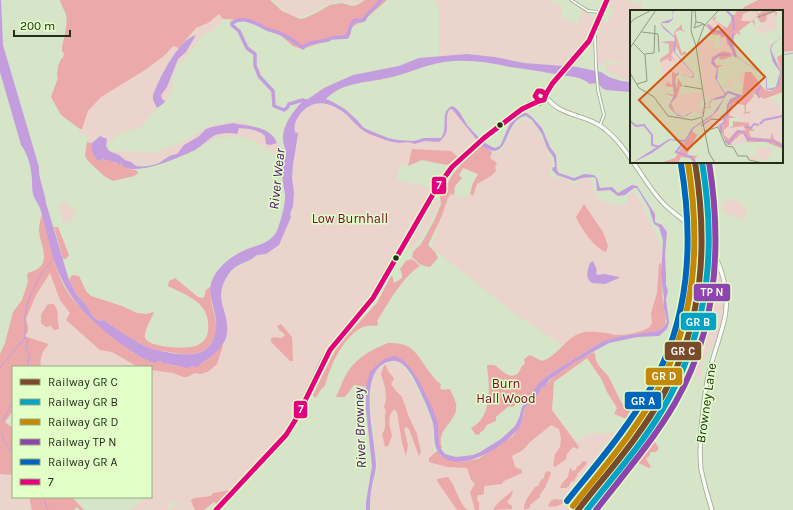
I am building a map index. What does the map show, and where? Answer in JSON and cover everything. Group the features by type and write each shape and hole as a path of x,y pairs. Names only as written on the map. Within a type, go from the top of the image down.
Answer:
{"highway":[{"path":"216,510 286,434 296,420 330,350 373,298 436,189 452,167 484,138 518,112 539,100 544,100 554,82 578,56 589,41 607,0"},
{"path":"539,100 537,93 554,82"},
{"path":"540,91 543,91 546,95"},
{"path":"220,510 291,432 300,418 332,352 376,298 445,181 468,152"}],"main road":[{"path":"546,95 551,103 559,109 600,125 622,145 630,157"},
{"path":"539,100 551,103"},
{"name":"Browney Lane","path":"634,163 659,199 700,234 706,241 714,253 724,278 726,298 725,315 707,381 700,444 702,474 712,510"}],"street":[{"path":"571,0 588,11 601,12"},
{"path":"596,36 596,69 604,116 600,125"}],"green space":[{"path":"60,0 270,0 282,11 300,19 316,13 330,5 342,3 352,6 365,0 387,0 364,20 352,27 351,34 347,39 332,39 302,49 293,46 279,34 266,30 256,24 242,20 223,19 219,14 208,23 196,28 179,48 173,46 165,55 145,70 101,97 88,111 82,129 80,129 61,115 51,97 58,78 58,66 64,54 62,47 66,31 66,18"},
{"path":"273,0 363,0 357,3 337,2 305,15 298,16 291,15 283,10"},
{"path":"435,0 549,0 563,7 560,17 577,24 583,10 593,17 595,14 597,16 590,34 588,34 582,46 565,66 524,63 495,57 467,54 439,56 439,10"},
{"path":"610,0 626,0 638,5 640,0 644,10 630,10 630,64 609,61 598,65 597,54 601,21 607,23 614,10 608,5"},
{"path":"758,0 793,0 793,51 783,52 783,10 742,10 744,7"},
{"path":"219,14 223,19 222,23 200,38 187,57 178,63 172,78 172,92 164,103 165,101 161,98 161,95 167,87 178,59 186,52 196,35 189,37 196,28 205,25"},
{"path":"173,46 179,48 168,63 153,95 153,100 157,108 143,126 119,134 108,144 108,150 97,137 92,143 87,142 89,137 79,133 88,111 101,97 145,70 165,55"},
{"path":"605,65 630,65 630,80 619,78 605,69"},
{"name":"Low Burnhall","path":"318,103 331,106 344,113 364,131 390,141 399,143 411,142 414,144 425,141 439,142 447,130 448,114 449,110 452,109 478,141 459,158 413,149 408,166 400,164 396,180 435,188 362,308 326,350 295,415 285,431 230,490 213,493 211,496 195,498 191,501 195,510 171,510 171,508 178,504 176,500 167,505 170,507 168,510 130,510 145,498 152,498 152,366 41,366 42,354 49,344 25,336 28,332 26,319 36,295 50,273 95,324 164,363 187,368 226,338 227,324 220,292 223,283 233,270 253,259 257,255 266,254 279,245 291,217 290,214 293,206 294,193 292,178 295,154 295,124 299,116 306,108"},
{"path":"525,119 533,124 539,132 552,163 549,173 551,177 565,179 573,185 587,178 591,180 596,197 605,203 625,206 630,193 632,192 637,195 658,239 661,249 661,263 659,264 657,293 651,312 652,323 649,328 643,331 616,336 605,333 586,332 573,337 563,346 514,313 431,247 439,228 437,227 448,198 451,194 464,199 466,196 473,196 477,184 494,169 496,162 490,158 492,152 500,153 513,129","holes":["591,262 595,263 597,275 605,274 619,277 605,284 595,284 591,282 587,275 587,271"]},
{"path":"235,121 251,125 247,126 233,123 212,127 187,143 177,154 155,164 136,166 108,150 115,152 125,151 154,153 178,144 210,126"},
{"path":"238,128 257,130 265,136 266,144 275,140 270,133 274,136 281,147 278,156 253,140 237,136 215,138 196,149 215,135 238,133"},
{"path":"87,142 92,143 92,148 100,161 102,159 118,163 120,165 121,162 129,169 136,170 138,173 134,176 113,181 104,176 88,161 85,156"},
{"path":"480,144 492,152 490,158 497,163 495,167 496,171 491,176 477,184 473,196 470,194 473,183 478,174 463,168 459,175 462,178 455,186 454,195 451,194 448,198 441,218 428,245 435,252 438,258 430,267 421,265 412,257 413,252 421,244 434,221 441,204 440,196 453,174"},
{"path":"412,149 451,151 459,158 447,165 422,160 408,166"},
{"path":"437,198 439,202 429,225 414,247 408,249 409,244"},
{"path":"729,199 736,200 743,205 747,214 743,220 731,214 728,217 721,209 722,203"},
{"path":"68,202 69,209 75,209 76,213 72,214 74,220 63,223 59,204"},
{"path":"584,204 603,232 608,246 606,252 597,247 584,232 576,217"},
{"path":"42,215 58,273 73,300 89,316 132,352 164,363 182,367 191,367 196,366 206,360 222,345 223,346 217,364 209,371 201,374 195,373 187,377 183,377 173,373 152,370 152,366 136,366 112,352 100,350 66,320 70,313 60,300 50,273 36,295 26,319 28,330 25,336 49,344 42,354 41,366 12,366 12,412 5,422 12,427 12,475 0,474 0,354 5,343 13,312 22,300 28,282 28,273 41,266 43,261 44,256 39,231"},
{"path":"54,227 58,227 69,255 66,259 63,259"},
{"path":"705,243 717,265 721,277 724,290 725,315 722,328 717,339 704,361 701,378 678,372 689,348 696,326 699,310"},
{"path":"411,259 420,266 401,284 377,321 377,326 363,327 348,338 334,361 325,386 315,398 313,395 338,345 377,303 391,276 393,277 394,283 402,278 400,269 406,261"},
{"name":"Burn Hall Wood","path":"661,263 663,306 666,320 661,329 658,331 622,336 603,341 550,374 539,384 525,402 518,403 512,407 509,406 496,417 496,421 487,425 483,431 480,432 480,434 476,435 471,428 483,417 488,401 489,383 487,365 497,366 504,373 510,376 518,373 525,364 524,359 530,355 542,361 553,355 578,334 593,332 622,335 647,329 652,323 651,313 657,293 659,264"},
{"path":"72,275 79,276 86,291 91,296 122,306 137,313 146,314 154,312 146,329 145,338 154,344 179,348 194,347 204,341 208,330 208,321 206,313 202,307 190,297 168,286 169,281 175,278 198,297 202,298 204,297 206,290 211,286 212,306 216,325 214,338 205,350 192,354 157,350 140,344 104,320 101,321 96,319 91,314 87,306 76,294 69,280"},
{"path":"49,304 54,304 57,309 59,329 54,330 51,326 46,327 41,323 41,315"},
{"path":"281,324 292,337 293,361 290,361 271,342 273,337 282,338 285,335 277,326"},
{"path":"388,343 397,343 410,348 415,352 435,379 441,384 440,388 442,390 450,389 456,402 456,410 442,435 442,448 439,449 437,444 437,429 415,376 401,361 390,359 373,371 368,387 354,385 345,397 336,397 345,376 355,363 370,352"},
{"path":"594,352 599,366 608,376 623,404 631,412 628,414 629,420 614,414 617,408 607,392 602,380 587,358 554,382 552,410 579,447 577,449 573,447 567,454 566,459 555,467 553,466 555,454 560,447 561,438 559,429 551,425 529,443 523,450 512,456 515,467 522,470 522,473 504,481 502,484 485,486 484,494 478,495 477,500 479,502 479,510 475,510 470,492 475,484 471,480 467,468 447,467 429,462 429,458 437,451 441,456 460,462 478,459 513,436 521,424 525,408 542,387 545,387 554,376 567,366"},
{"path":"393,361 399,362 403,366 424,404 433,427 432,436 434,454 467,467 477,486 494,484 501,480 514,468 511,457 558,418 577,442 588,434 608,433 623,428 627,433 629,442 573,510 371,510 371,493 377,475 377,454 374,440 371,406 372,382 377,370"},
{"path":"384,365 386,365 394,379 391,384 402,397 417,434 421,452 419,456 409,429 406,427 404,429 408,445 406,456 402,443 397,412 394,409 389,419 392,436 388,446 385,447 382,434 385,426 386,411 384,407 386,399 385,387 381,374"},
{"path":"647,431 659,448 656,452 650,452 650,455 646,459 651,467 649,468 627,459 631,453 639,459 637,440 641,436 643,438"},
{"path":"583,461 587,462 586,465 577,474 573,482 571,481 569,486 566,488 560,488 562,483 568,477 570,468 572,471 576,470 577,466 579,466"},
{"path":"547,471 551,473 545,488 540,494 540,497 530,505 530,508 524,510 528,498 535,487 538,486 544,478"},
{"path":"0,474 12,475 12,498 30,498 32,510 0,510"},
{"path":"448,477 461,502 467,510 457,510 437,481 437,479"},
{"path":"589,481 593,481 592,485 577,492 562,504 553,507 548,506 554,499 566,499 569,497 572,490 575,490 577,487"},
{"path":"230,490 218,505 214,502 204,510 195,510 191,501 195,498 211,496 213,493"},
{"path":"512,491 511,497 507,502 512,506 512,509 493,510 499,502"},
{"path":"30,498 73,498 84,510 80,510 77,507 74,510 32,510"}],"shaded area":[{"path":"1,0 3,45 39,167 46,203 69,280 76,294 96,319 101,321 104,320 145,346 171,353 187,354 194,354 206,349 211,344 214,337 216,322 210,290 216,273 234,256 271,239 278,228 283,212 285,198 282,175 286,150 283,141 283,134 286,124 302,102 299,102 300,99 308,99 324,88 353,75 399,66 419,58 467,54 495,57 524,63 577,67 601,72 609,77 630,82 630,92 606,90 596,83 590,84 573,77 486,62 461,61 437,63 380,80 347,86 332,93 326,99 345,109 364,128 388,138 414,141 424,138 441,138 444,130 446,112 452,106 455,107 477,136 495,148 500,146 509,125 516,116 527,113 542,128 550,147 556,155 557,170 559,173 574,178 584,174 594,175 597,178 600,188 612,187 618,193 632,185 637,186 655,214 655,222 662,225 667,232 665,255 666,285 668,291 666,299 669,322 667,329 659,336 637,337 609,343 573,363 549,380 545,387 542,387 525,408 520,426 512,435 492,450 468,461 457,462 446,459 438,452 435,444 433,424 428,410 414,379 405,366 399,362 392,361 380,366 373,376 370,390 371,423 376,470 371,492 370,510 366,510 372,466 366,410 366,387 370,372 384,359 395,356 403,360 412,370 432,407 438,423 439,444 441,449 445,454 456,457 473,455 501,439 515,426 522,407 528,397 539,383 550,374 603,341 622,336 658,331 663,328 667,322 663,306 664,298 661,275 663,241 659,227 654,224 649,208 637,188 634,188 625,195 618,196 610,190 597,191 596,179 594,177 582,178 574,181 557,175 552,170 553,167 555,167 554,158 547,148 542,134 532,120 526,116 518,119 513,125 502,146 497,150 491,150 481,145 452,109 449,110 447,115 446,134 439,142 425,141 414,144 408,142 393,142 369,134 360,128 342,111 335,107 322,103 309,106 298,117 295,125 295,132 298,134 293,165 292,178 294,193 293,206 290,214 291,217 279,245 266,254 257,255 237,266 231,271 224,281 221,298 227,328 226,338 223,344 213,355 197,368 194,366 187,368 163,363 161,361 155,363 139,356 125,347 88,316 73,299 61,278 51,252 40,208 34,198 32,189 32,174 29,161 26,152 21,145 0,72"},
{"path":"196,35 186,52 178,59 167,87 161,95 162,99 165,101 157,108 153,100 153,95 165,69 176,51 189,38"},
{"path":"233,123 252,126 264,130 273,137 277,143 270,145 266,144 265,136 259,132 239,128 237,134 226,133 215,135 195,150 179,157 156,165 133,169 125,167 121,162 120,166 118,163 102,159 100,161 97,160 91,149 92,143 100,136 107,139 106,146 109,151 119,155 136,166 150,166 159,163 169,156 177,154 184,145 198,137 206,129"},
{"path":"593,261 597,270 597,275 605,274 619,278 605,284 592,283 588,279 587,274 590,263"}],"waterway":[{"path":"303,100 289,104 284,110 274,106 273,91 259,76 255,66 255,54 247,48 239,31 232,25 232,23 241,20 250,21 268,30 278,32 286,36 303,48 310,43 328,40 331,38 347,37 352,23 355,20 364,20 381,0"},
{"path":"783,55 793,53"},
{"path":"28,366 29,356 26,348 28,340 24,337 26,311 31,295 39,278 54,259"},
{"path":"0,368 21,342 23,343 22,342 25,338"},
{"path":"2,422 12,404"},
{"path":"1,431 4,441 12,453"},
{"path":"43,498 48,510"}],"transit line":[{"name":"7","path":"546,94 552,84 589,41 607,0"},
{"name":"7","path":"538,91 546,94 544,100 539,101 535,96 538,91"},
{"name":"7","path":"216,510 286,435 296,419 330,350 373,298 436,189 452,167 484,138 522,109 539,101"},
{"path":"573,506 639,421 657,391 680,336 692,280 694,251 694,222 688,163"},
{"path":"578,510 623,454 654,410 677,367 687,339 695,311 701,252 701,222 695,163"},
{"path":"587,510 631,456 661,413 683,369 693,341 701,312 709,253 709,223 702,163"},
{"path":"596,510 647,444 675,403 689,375 700,346 708,316 713,286 715,255 715,224 709,163"},
{"path":"567,501 611,446 641,404 663,362 674,335 681,308 687,251 687,222 681,164"}],"water label":[{"name":"River Wear","path":"277,179"},
{"name":"River Browney","path":"360,428"}]}
